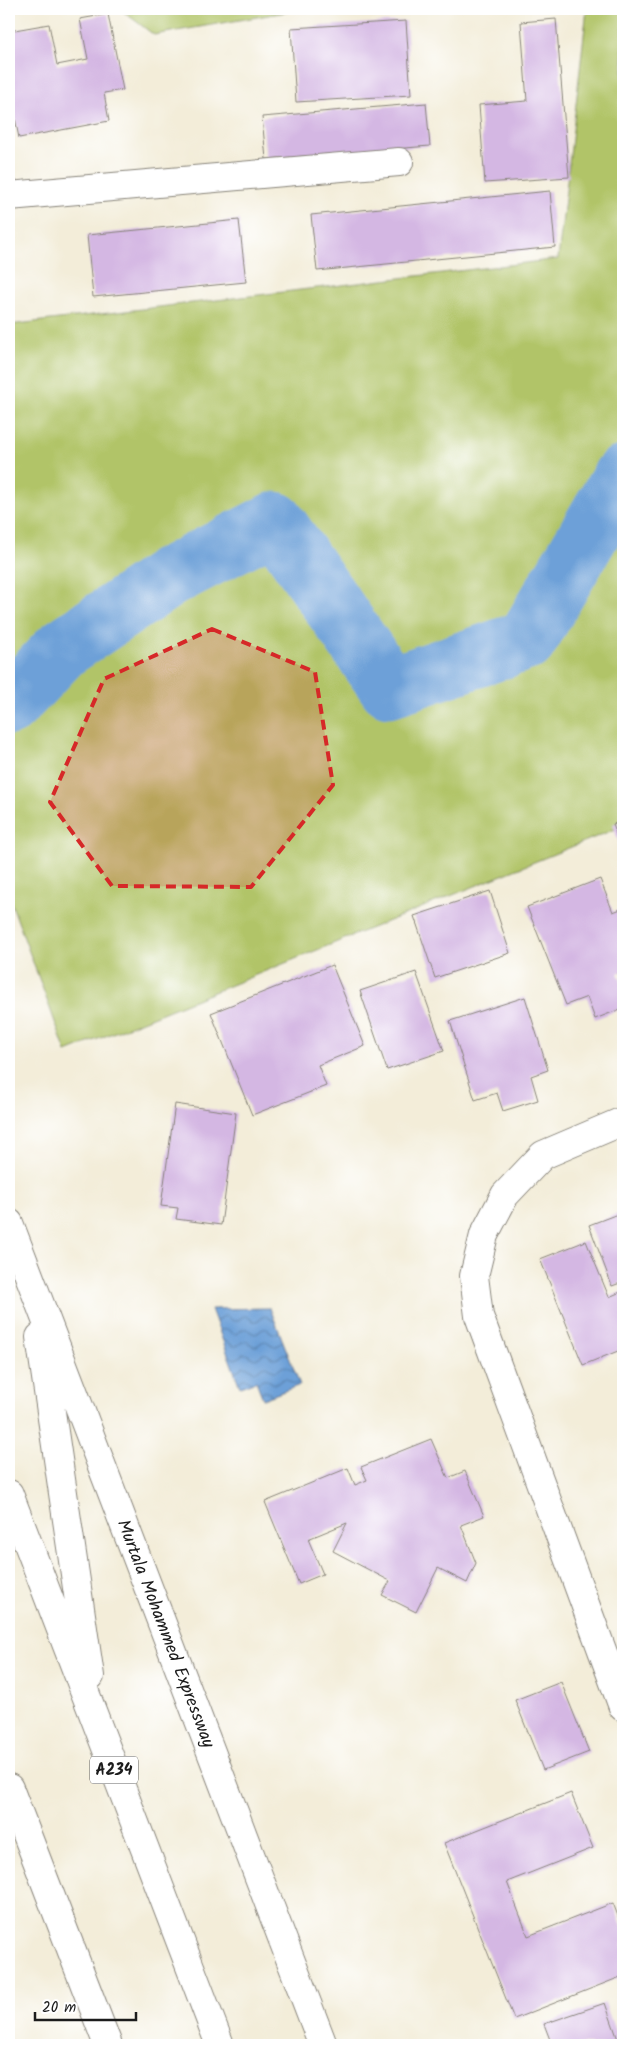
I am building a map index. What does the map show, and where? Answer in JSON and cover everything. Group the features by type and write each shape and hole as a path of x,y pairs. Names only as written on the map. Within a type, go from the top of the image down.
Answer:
{"main road":[{"path":"9,196 399,162"},
{"path":"623,1121 543,1155 505,1195 484,1235 474,1276 479,1316 623,1707"},
{"name":"Murtala Mohammed Expressway","path":"9,1223 323,2045"},
{"path":"32,1283 98,1726"},
{"name":"A234","path":"9,1494 220,2045"},
{"path":"9,1788 108,2045"}],"highlighted area":[{"path":"212,629 315,672 333,785 251,887 112,886 50,802 104,679"}],"green space":[{"path":"120,9 303,9 154,35"},
{"path":"587,9 623,9 623,826 66,1052 9,897 9,325 558,259"}],"water":[{"path":"270,1308 300,1385 263,1399 256,1381 240,1387 211,1309"}],"building":[{"path":"108,14 123,90 104,93 109,121 19,138 14,113 9,115 9,31 49,24 57,65 88,59 80,19"},
{"path":"556,19 569,177 485,183 479,105 527,101 521,22"},
{"path":"406,21 411,95 296,102 291,28"},
{"path":"426,103 430,146 266,159 262,117"},
{"path":"550,191 555,247 317,271 311,215"},
{"path":"239,220 246,282 93,297 87,235"},
{"path":"623,821 623,857 613,824"},
{"path":"600,879 613,912 621,909 623,914 623,971 618,973 623,986 623,1008 595,1019 587,997 566,1005 527,907"},
{"path":"490,891 510,953 435,978 414,916"},
{"path":"332,965 365,1046 318,1065 326,1086 252,1115 211,1013"},
{"path":"416,972 444,1051 387,1070 360,991"},
{"path":"525,997 548,1070 531,1076 538,1100 503,1111 497,1093 475,1100 450,1021"},
{"path":"175,1104 236,1113 221,1225 176,1219 178,1208 161,1206"},
{"path":"623,1212 623,1282 612,1286 589,1225"},
{"path":"586,1241 609,1297 623,1291 623,1349 583,1365 540,1259"},
{"path":"431,1439 448,1478 465,1471 484,1516 461,1525 476,1563 467,1583 438,1568 416,1612 382,1595 390,1581 333,1551 347,1523 308,1539 323,1574 299,1584 265,1502 348,1468 355,1485 367,1480 361,1467"},
{"path":"561,1682 589,1752 543,1770 515,1700"},
{"path":"571,1793 593,1848 507,1882 528,1936 613,1903 623,1929 623,1976 514,2019 444,1843"},
{"path":"605,2003 620,2045 552,2045 544,2024"}],"waterway":[{"path":"9,705 62,649 169,577 275,522 389,687 527,640 623,476"}]}
